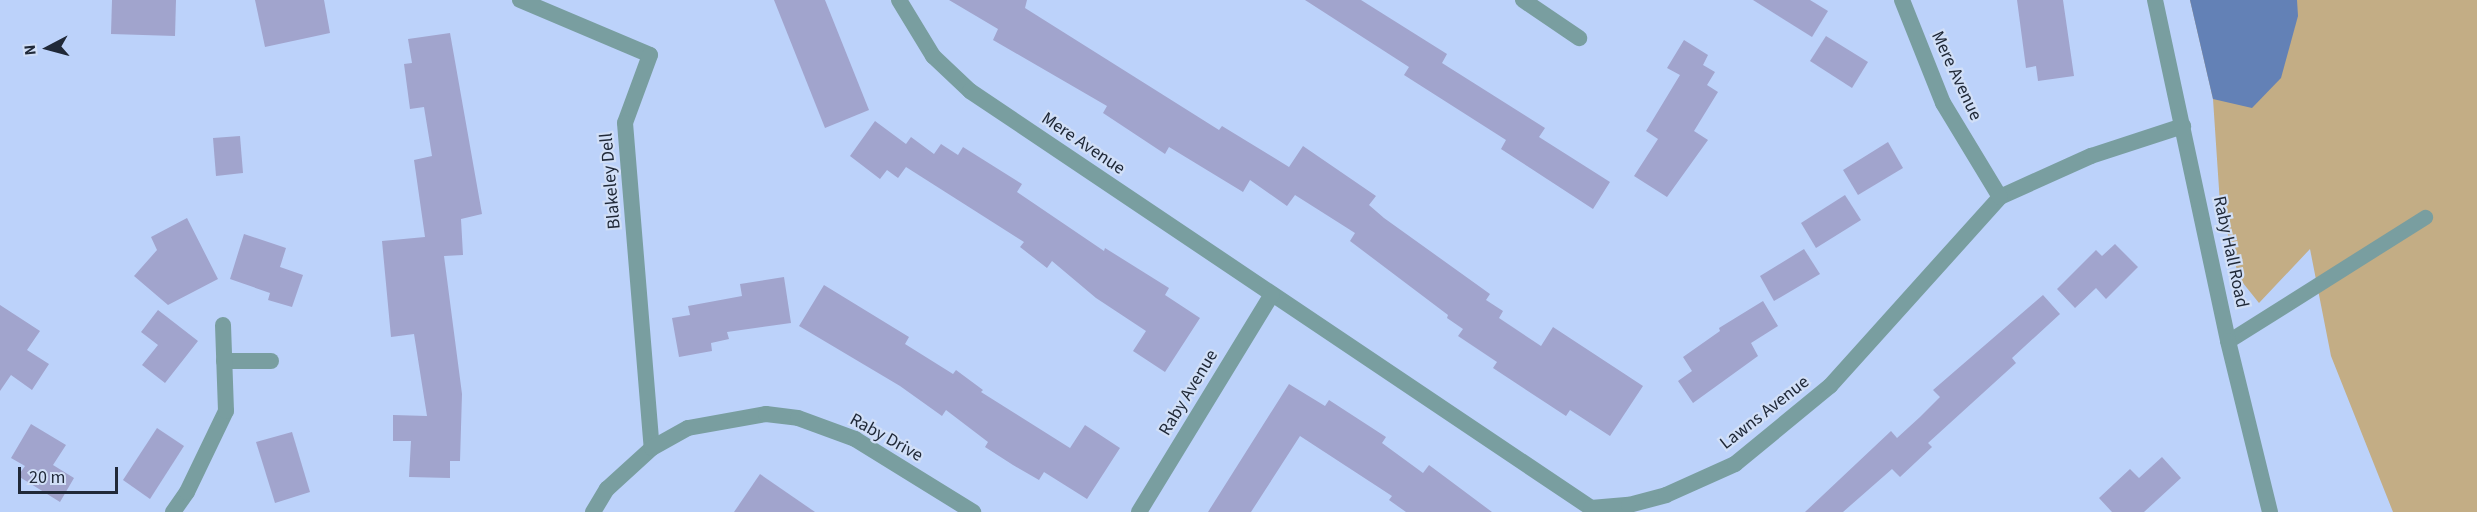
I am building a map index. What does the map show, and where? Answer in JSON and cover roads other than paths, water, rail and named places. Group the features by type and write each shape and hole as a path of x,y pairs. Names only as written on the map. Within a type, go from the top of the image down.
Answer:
{"street":[{"name":"Blakeley Dell","path":"520,0 650,55 625,123 652,448"},
{"name":"Mere Avenue","path":"898,0 933,56 970,91 1272,294"},
{"path":"1523,0 1579,38"},
{"name":"Mere Avenue","path":"1902,0 1943,103 2000,197"},
{"name":"Raby Hall Road","path":"2155,0 2228,341 2270,512"},
{"name":"Lawns Avenue","path":"1272,294 1591,508 1629,505 1666,495 1735,464 1772,435 1830,386 2000,197 2091,156 2183,126"},
{"name":"Raby Avenue","path":"1139,512 1272,294"},
{"path":"173,512 187,492 226,411 223,325"},
{"path":"224,361 271,361"},
{"name":"Raby Drive","path":"592,512 607,489 652,448 698,426 766,414 798,418 855,439 974,512"}],"lane":[{"path":"2228,341 2426,217"}],"water":[{"path":"2190,0 2297,0 2298,16 2281,78 2252,108 2213,99"}]}
